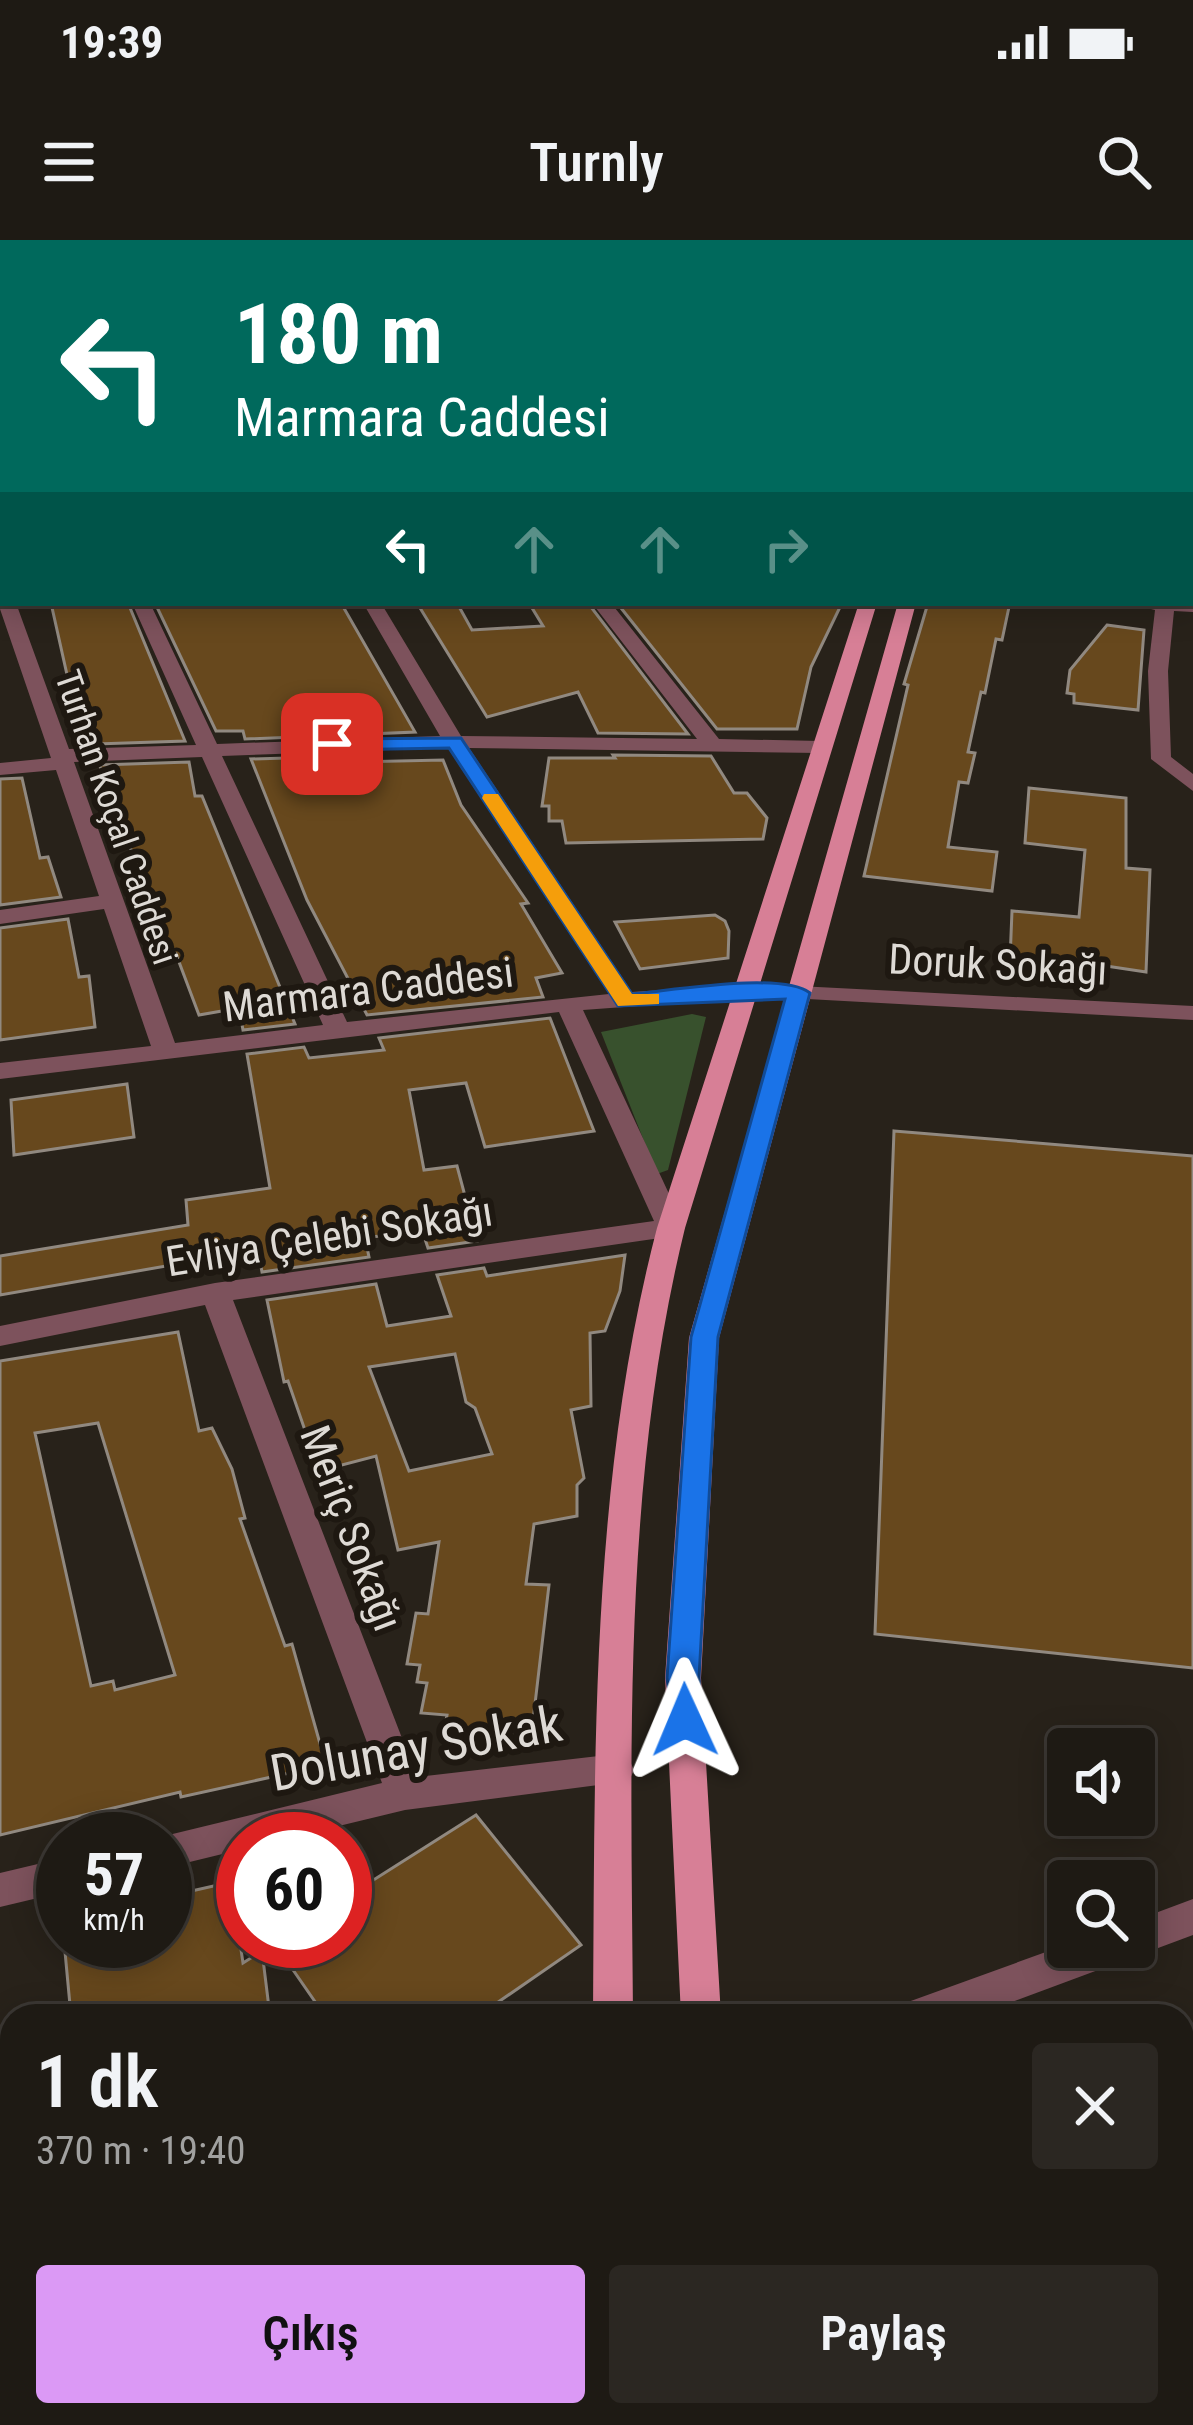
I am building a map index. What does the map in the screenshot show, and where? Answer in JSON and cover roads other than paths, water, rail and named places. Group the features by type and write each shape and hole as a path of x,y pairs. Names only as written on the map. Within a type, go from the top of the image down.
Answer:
{"main road":[{"path":"613,2004 613,1675 645,1331 671,1228 867,606"},
{"path":"699,2004 683,1678 704,1337 906,606"},
{"path":"747,991 798,993"}],"street":[{"path":"142,606 340,1034"},
{"path":"374,606 454,742 626,1001"},
{"path":"603,606 714,747"},
{"path":"1165,606 1158,671 1161,759 1193,785"},
{"name":"Turhan Koçal Caddesi","path":"8,618 166,1052"},
{"path":"0,769 209,747 454,742 820,746"},
{"path":"0,916 110,901"},
{"name":"Marmara Caddesi","path":"0,1071 568,1004 747,991"},
{"name":"Doruk Sokağı","path":"798,993 1193,1013"},
{"path":"568,1004 671,1228"},
{"name":"Evliya Çelebi Sokağı","path":"0,1336 215,1293 671,1228"},
{"name":"Meriç Sokağı","path":"215,1293 405,1794"},
{"name":"Dolunay Sokak","path":"192,1845 405,1794 616,1770"},
{"path":"0,1890 36,1881"},
{"path":"1155,1931 1193,1917"},
{"path":"955,2004 1054,1968"}]}
